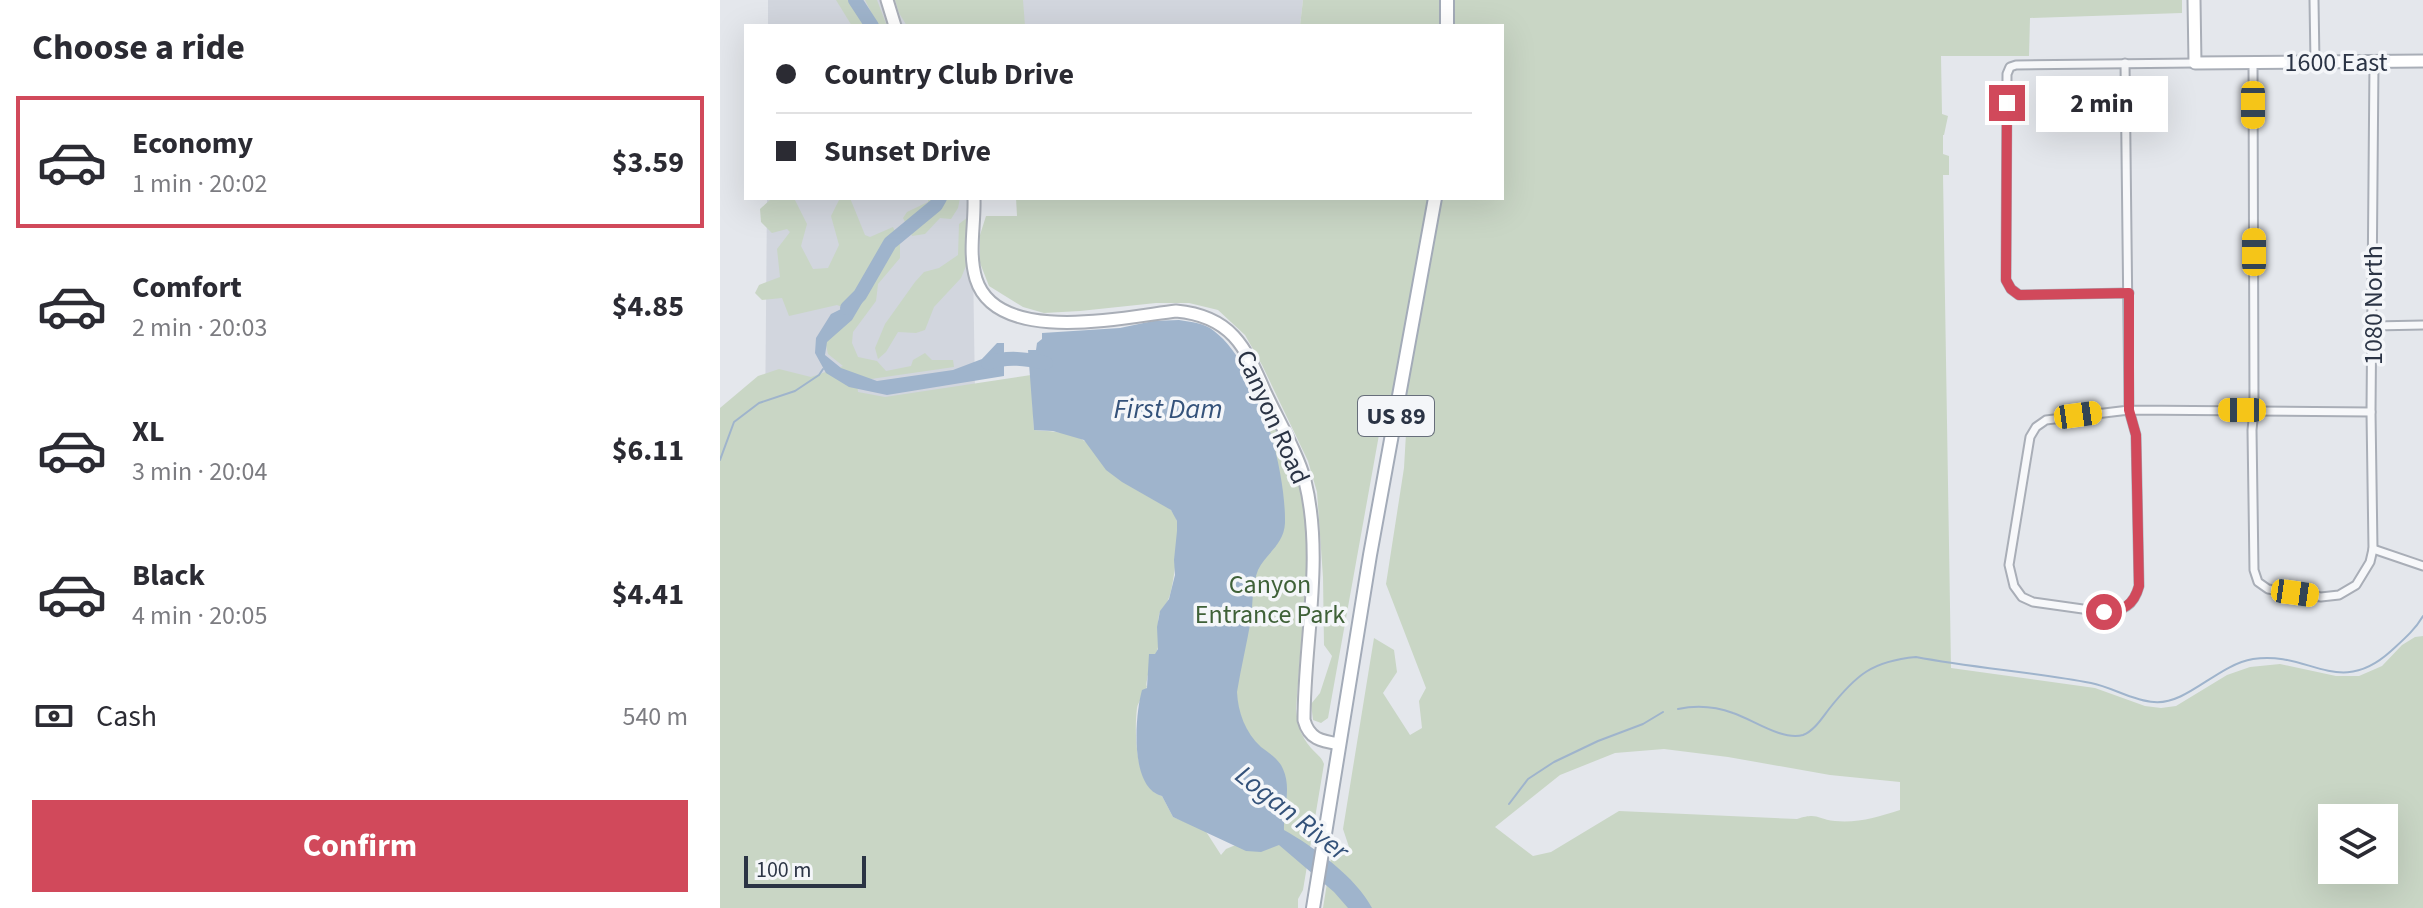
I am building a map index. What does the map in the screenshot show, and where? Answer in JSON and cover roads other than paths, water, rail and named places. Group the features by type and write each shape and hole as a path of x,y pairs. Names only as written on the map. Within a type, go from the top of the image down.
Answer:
{"main road":[{"path":"1447,0 1447,24"},
{"name":"US 89","path":"1313,908 1435,200"}],"street":[{"path":"887,0 894,24"},
{"path":"2194,0 2195,63"},
{"path":"2314,0 2315,62"},
{"name":"1600 East","path":"2129,293 2019,295 2006,280 2007,74 2010,67 2423,61"},
{"name":"1080 North","path":"2373,549 2374,62"},
{"path":"2125,63 2129,410 2136,435 2139,586 2136,598 2125,608 2104,612 2033,602 2022,597 2014,586 2009,565 2030,437 2036,427 2046,420 2129,410 2371,412"},
{"path":"2253,63 2252,430 2254,570 2258,582 2268,589 2321,597 2339,595 2356,585 2370,562 2373,549 2423,566"},
{"name":"Canyon Road","path":"974,200 972,255 976,278 983,293 1003,310 1031,320 1065,324 1176,311 1194,313 1213,319 1241,343 1304,478 1311,510 1312,563 1304,720 1310,735 1317,740 1339,744"},
{"path":"2373,326 2423,325"}],"water":[{"path":"872,286 852,320 827,342 825,355 841,368 877,381 953,370 982,359 997,343 1004,343 1004,376 887,395 849,387 826,373 815,353 816,338 831,314"},
{"name":"First Dam","path":"1179,320 1210,328 1230,347 1244,367 1266,420 1281,475 1284,531 1256,576 1237,692 1241,714 1255,741 1276,759 1286,777 1284,830 1345,874 1372,908 1348,908 1279,845 1261,852 1246,851 1173,817 1162,796 1151,790 1144,780 1139,766 1139,701 1142,690 1147,688 1149,654 1155,654 1158,649 1160,611 1169,599 1175,575 1177,521 1171,510 1106,470 1084,440 1053,431 1034,430 1028,350 1036,350 1042,333"}],"waterway":[{"name":"Logan River","path":"855,0 871,24"},
{"name":"Logan River","path":"847,308 860,295 890,243 939,200"},
{"name":"Logan River","path":"988,363 1010,359 1046,363"},
{"path":"720,460 734,422 759,403 795,391 823,369"},
{"path":"1678,709 1719,709 1786,735 1803,735 1866,672 1888,662 1916,657 2091,683 2138,699 2166,701 2253,659 2273,658 2323,670 2355,671 2372,665 2391,651 2423,616"},
{"path":"1509,804 1528,779 1554,762 1643,724 1663,712"}],"park label":[{"name":"Canyon Entrance Park","path":"1270,599"}]}
